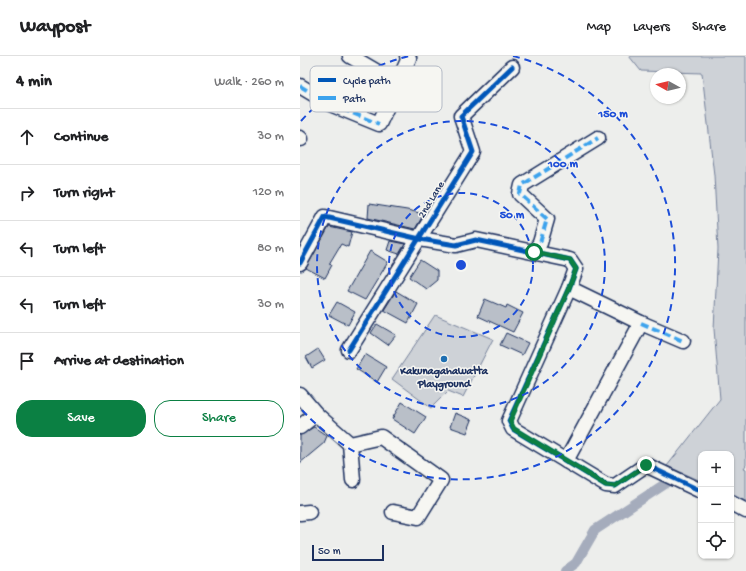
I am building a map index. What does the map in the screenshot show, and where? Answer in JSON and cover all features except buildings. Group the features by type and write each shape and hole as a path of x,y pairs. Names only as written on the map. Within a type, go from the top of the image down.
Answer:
{"street":[{"path":"350,56 367,66"},
{"path":"405,66 409,58 407,56"},
{"name":"2nd Lane","path":"349,350 420,239 473,152 461,116 512,67"},
{"path":"300,86 310,92"},
{"path":"350,112 379,124 384,112"},
{"path":"534,252 540,243 547,219 520,194 522,185 598,138"},
{"path":"300,263 326,217 420,239 456,245 476,240 570,260 576,269 510,421 514,429 606,485 615,486 646,465 676,481 698,490"},
{"path":"569,288 683,342"},
{"path":"566,461 641,323"},
{"path":"300,395 316,414 350,444 353,480"},
{"path":"300,427 316,414"},
{"path":"350,444 381,437 441,480 418,517 393,512"}],"shaded area":[{"path":"629,56 746,56 746,465 744,468 746,469 746,501 734,496 734,451 698,451 698,480 667,466 720,399 714,329 718,249 714,175 702,73 686,72 686,68 650,68 650,71 641,71"},
{"name":"Kakunagahawatta Playground","path":"435,315 493,339 463,397 448,391 431,408 392,379"}],"waterway":[{"path":"565,571 576,563 595,530 668,482"}],"marked path":[{"path":"300,86 310,92"},
{"path":"350,112 379,124"},
{"path":"534,252 540,243 547,219 520,194 522,185 598,138"},
{"path":"641,323 683,341"}],"cycle path":[{"path":"349,350 473,152 461,116 512,67"},
{"path":"300,263 325,217 420,239 456,245 476,240 570,260 576,269 569,288 509,421 513,429 606,485 615,486 646,465 698,490"}],"place":[{"name":"Kakunagahawatta Playground","path":"444,359"}],"route":[{"path":"534,252 570,260 576,269 510,421 514,429 606,485 615,486 646,465"}]}
